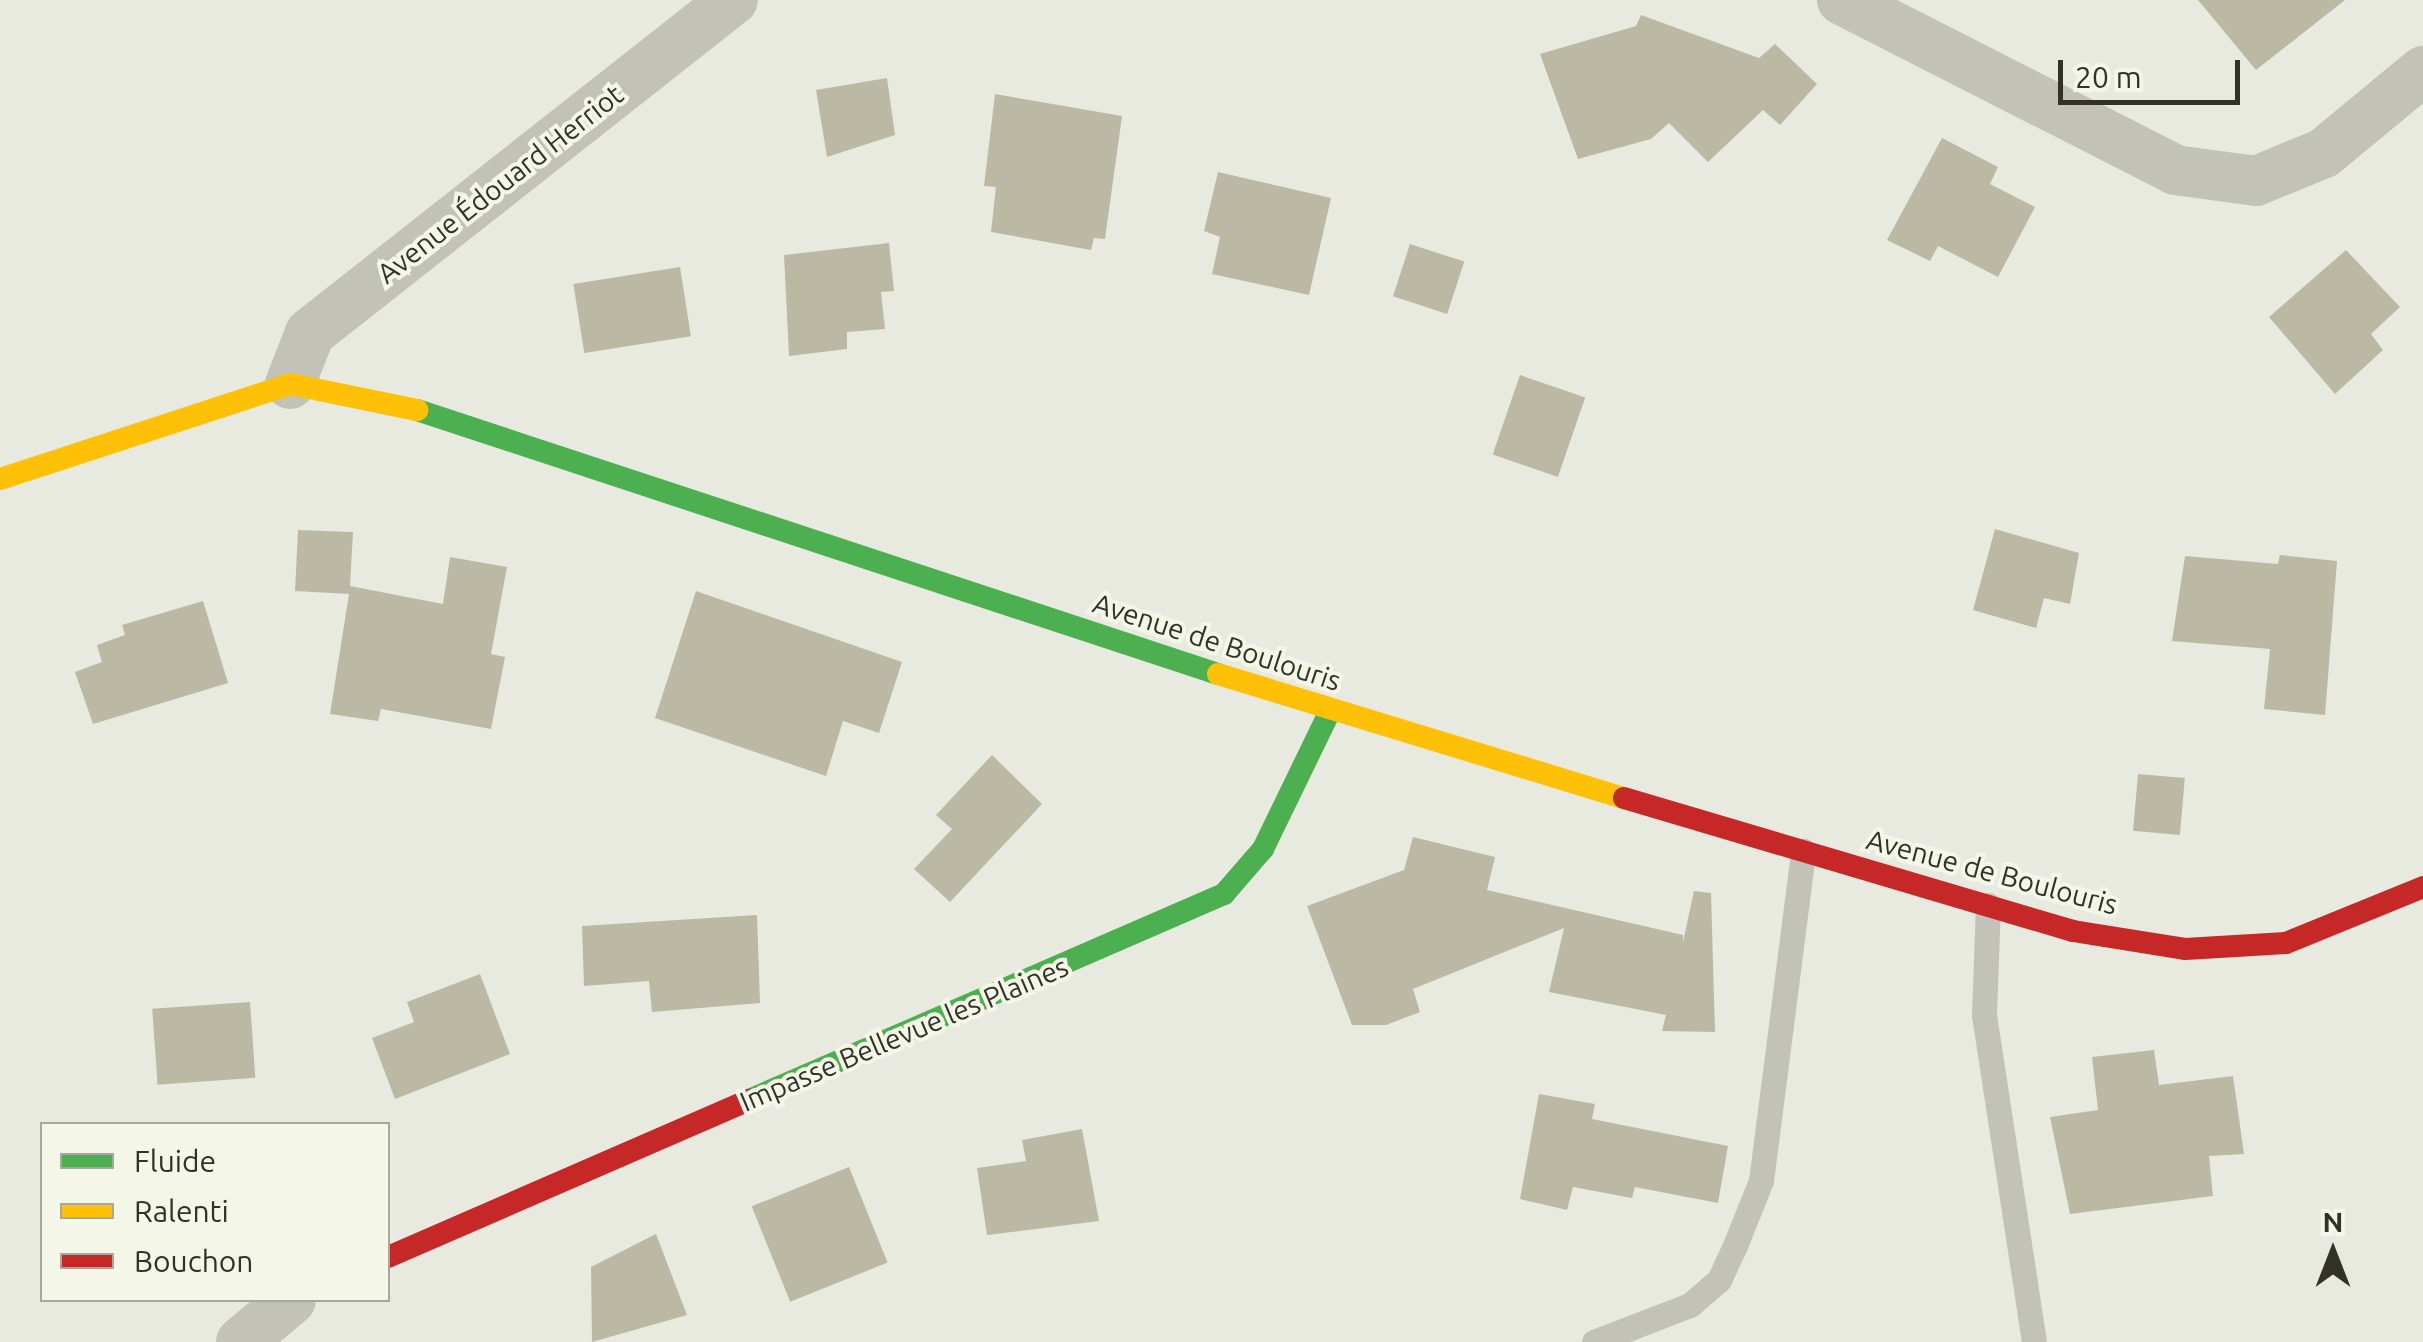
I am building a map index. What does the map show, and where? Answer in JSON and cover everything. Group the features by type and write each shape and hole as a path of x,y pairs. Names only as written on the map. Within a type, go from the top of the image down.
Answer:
{"street":[{"name":"Avenue Édouard Herriot","path":"290,384 310,333 733,0"},
{"path":"1842,0 2175,170 2256,181 2324,154 2423,71"},
{"name":"Avenue de Boulouris","path":"0,479 290,384 378,397 1330,711 1988,906 2184,949 2286,943 2423,886"},
{"name":"Impasse Bellevue les Plaines","path":"390,1256 1224,894 1262,849 1330,711"},
{"path":"241,1342 289,1302"}],"lane":[{"path":"1594,1342 1690,1305 1719,1280 1734,1248 1761,1181 1804,851"},
{"path":"1988,906 1984,1015 2034,1342"}],"building":[{"path":"2198,0 2345,0 2256,70"},
{"path":"1641,15 1759,58 1775,44 1817,84 1780,125 1763,110 1708,162 1669,123 1651,139 1578,159 1540,54 1636,26"},
{"path":"887,78 895,135 827,157 816,90"},
{"path":"995,94 1122,116 1105,239 1094,238 1091,250 991,232 996,187 984,186"},
{"path":"1942,138 1998,167 1990,184 2035,207 1998,277 1938,246 1930,261 1887,240"},
{"path":"1218,172 1331,198 1309,295 1212,274 1220,237 1204,231"},
{"path":"889,243 894,291 881,292 885,329 847,332 847,349 789,356 784,255"},
{"path":"1410,244 1464,262 1447,314 1393,296"},
{"path":"2346,250 2400,307 2371,334 2383,350 2335,394 2269,317"},
{"path":"680,267 691,336 584,353 573,284"},
{"path":"1520,375 1585,397 1558,477 1493,454"},
{"path":"1995,529 2079,553 2070,604 2044,598 2036,628 1973,610"},
{"path":"298,530 353,532 350,586 443,604 450,557 507,567 491,654 505,657 491,729 381,709 378,721 330,714 349,594 295,591"},
{"path":"2280,555 2337,561 2325,715 2264,709 2270,649 2172,641 2185,556 2278,564"},
{"path":"696,591 902,662 879,733 843,721 826,776 655,718"},
{"path":"203,601 228,683 93,724 75,672 102,662 97,645 125,635 122,625"},
{"path":"992,755 1042,804 950,902 914,869 952,829 936,815"},
{"path":"2138,774 2185,778 2180,835 2133,831"},
{"path":"1413,837 1495,857 1487,890 1683,935 1683,942 1694,891 1711,893 1715,1032 1662,1031 1666,1015 1549,992 1564,928 1413,989 1420,1012 1386,1025 1352,1025 1307,906 1404,870"},
{"path":"757,915 760,1003 652,1012 649,981 584,986 582,926"},
{"path":"480,974 510,1054 395,1099 372,1038 414,1022 407,1002"},
{"path":"250,1002 255,1078 158,1085 152,1009"},
{"path":"2154,1050 2159,1085 2233,1076 2244,1154 2209,1156 2213,1196 2070,1214 2050,1117 2098,1110 2092,1057"},
{"path":"1539,1094 1595,1104 1592,1119 1728,1146 1718,1203 1635,1187 1632,1198 1573,1187 1567,1210 1520,1199"},
{"path":"1082,1129 1099,1221 987,1235 977,1168 1026,1161 1022,1140"},
{"path":"849,1167 888,1262 790,1302 752,1206"},
{"path":"656,1234 687,1315 592,1342 591,1267"}],"traffic: fast":[{"path":"417,410 1218,674"},
{"path":"749,1100 1224,894 1263,849 1330,711"}],"traffic: slow":[{"path":"0,479 290,384 417,410"},
{"path":"1218,674 1624,798"}],"traffic: jam":[{"path":"1624,798 2073,931 2185,949 2286,943 2423,887"},
{"path":"390,1256 749,1100"}]}
